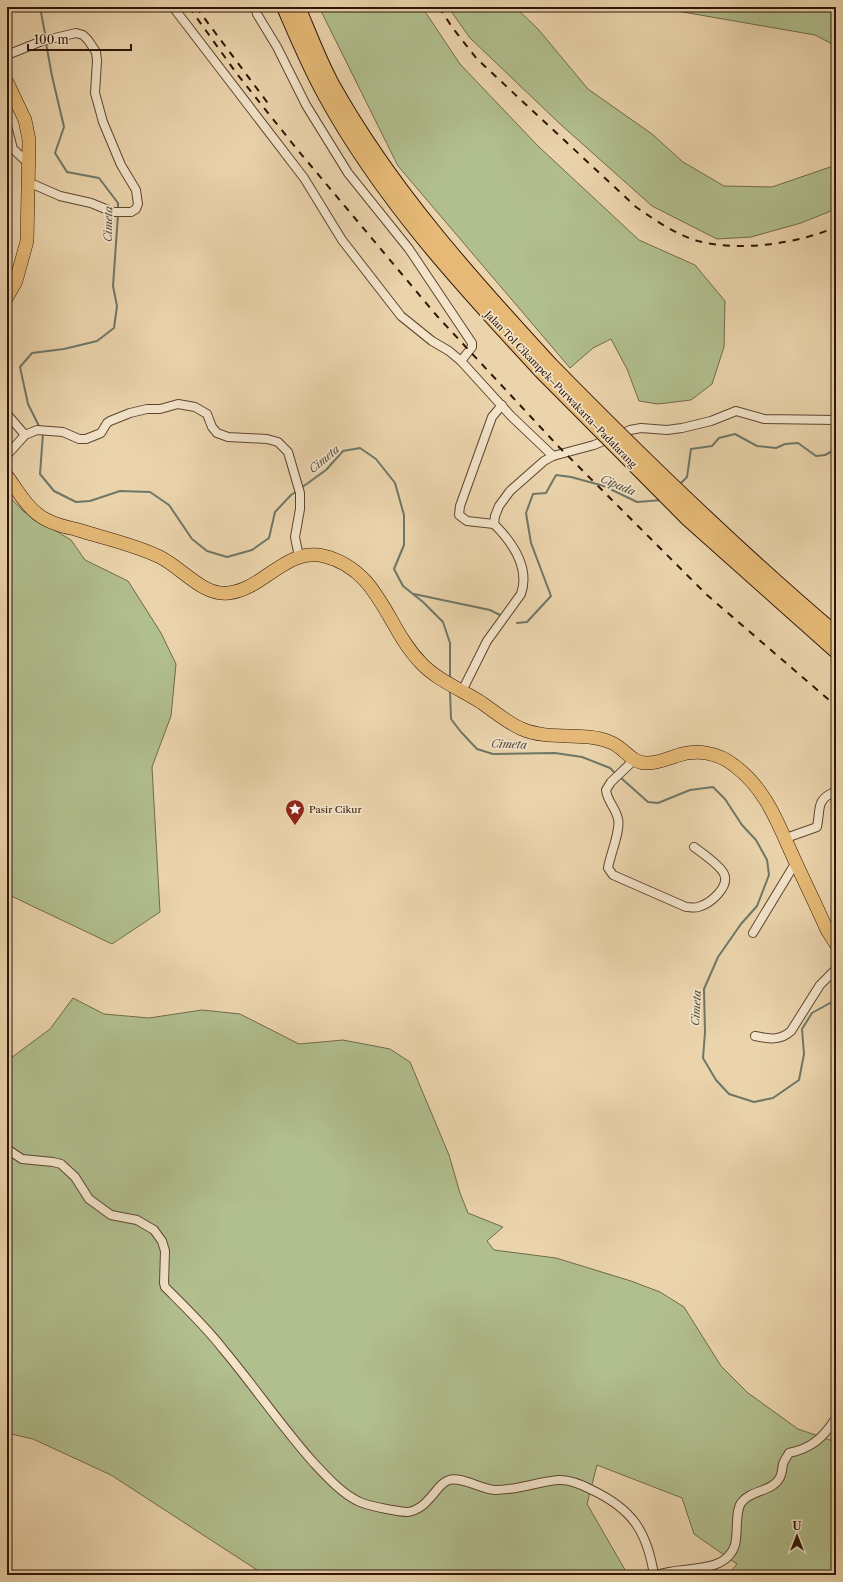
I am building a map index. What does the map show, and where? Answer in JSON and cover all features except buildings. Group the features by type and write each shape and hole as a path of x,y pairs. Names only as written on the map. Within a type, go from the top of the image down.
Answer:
{"highway":[{"name":"Jalan Tol Cikampek–Purwakarta–Padalarang","path":"284,7 303,51 325,95 358,150 388,194 438,256 495,322 616,431 786,591 836,634"},
{"name":"Jalan Tol Cikampek–Purwakarta–Padalarang","path":"298,7 332,84 357,126 424,220 545,367 688,519 836,651"},
{"path":"7,82 25,120 29,140 27,162 27,241 16,281 7,296"},
{"path":"7,476 29,507 45,519 65,527 149,552 169,562 203,587 217,593 230,593 245,589 281,565 299,557 312,555 323,556 350,568 371,586 420,662 436,676 521,729 558,736 595,737 612,742 621,747 630,764 654,763 684,753 699,752 721,756 751,779 770,807 786,838 827,930 836,944"}],"street":[{"path":"173,7 300,173 342,240 401,316 432,341 449,351 461,361 553,456"},
{"path":"255,7 257,14 277,47 306,105 348,173 409,249 472,343 472,347 461,361"},
{"path":"7,55 42,41 76,33 83,35 88,40 96,52 97,61 95,94 103,122 121,166 136,190 138,204 136,209 131,212 113,212 91,203 60,196 28,182"},
{"path":"7,126 13,149 27,162"},
{"path":"7,455 24,435 37,430 63,432 79,439 86,439 101,433 110,421 130,413 147,409 160,409 178,404 195,407 207,414 212,427 217,433 228,437 267,439 278,442 288,452 299,489 300,509 296,537 299,557"},
{"path":"459,689 487,641 508,613 524,587 524,577 517,554 494,524 467,521 459,515 460,506 492,417 502,405"},
{"path":"494,524 500,506 510,491 539,464 553,456 583,449 630,430 641,428 667,430 682,428 711,421 736,411 764,419 836,420"},
{"path":"7,414 24,435"},
{"path":"630,764 611,782 606,790 607,797 614,808 619,821 608,868 614,875 686,907 697,908 705,904 722,889 725,885 726,879 722,870 694,847"},
{"path":"786,838 817,827 820,805 826,796 836,791"},
{"path":"753,934 796,862"},
{"path":"755,1036 775,1039 786,1036 820,985 836,969"},
{"path":"7,1149 22,1159 61,1164 75,1177 89,1199 111,1215 137,1220 154,1230 162,1240 165,1251 165,1287 223,1348 288,1434 333,1484 360,1502 409,1512 419,1508 429,1499 439,1486 448,1480 456,1479 496,1490 559,1480 577,1482 611,1499 624,1509 632,1518 645,1540 652,1558 656,1575 666,1571 693,1569 714,1565 731,1555 735,1544 736,1528 741,1504 752,1495 769,1488 779,1479 783,1462 788,1453 804,1450 813,1444 826,1434 836,1418"}],"green space":[{"path":"319,7 422,7 460,64 538,146 639,240 695,265 725,301 724,347 712,384 691,400 658,404 639,401 627,369 611,339 593,348 570,368 398,166"},
{"path":"448,7 515,7 538,29 588,89 652,134 683,162 724,186 772,187 836,165 836,209 801,223 751,237 717,239 652,206 559,123 470,38"},
{"path":"666,7 836,7 836,46 815,35 677,11"},
{"path":"7,494 23,511 71,540 85,560 128,581 161,633 176,664 171,716 152,767 160,912 112,944 7,894"},
{"path":"73,998 104,1014 149,1018 202,1010 240,1014 299,1044 343,1040 390,1049 410,1062 449,1155 460,1193 468,1213 503,1227 487,1241 494,1250 556,1258 631,1281 660,1292 684,1307 721,1366 748,1393 798,1429 836,1442 836,1575 728,1575 737,1564 694,1534 682,1498 597,1465 587,1504 628,1575 261,1575 257,1570 111,1475 33,1439 7,1433 7,1061 50,1029"}],"waterway":[{"name":"Cimeta","path":"40,7 46,39"},
{"name":"Cimeta","path":"46,43 64,127 55,153 67,172 99,178 118,203 118,210"},
{"name":"Cimeta","path":"40,428 28,404 20,367 32,353 64,349 97,341 114,328 117,306 113,286 118,215"},
{"name":"Cimeta","path":"43,433 40,474 54,491 76,502 90,501 120,491 150,492 169,505 192,539 207,551 227,557 252,550 269,538 275,512 291,495 297,491"},
{"name":"Cipada","path":"679,485 687,477 691,449 712,446 719,438 735,434 757,446 776,448 785,444 798,443 816,456 825,455 836,449"},
{"name":"Cimeta","path":"301,488 326,470 343,451 360,448 376,459 395,483 404,515 404,545 394,569 403,586 423,602 443,622 450,643 450,680"},
{"name":"Cipada","path":"517,623 527,622 551,596 531,543 526,513 533,494 546,493 556,475 571,477 604,486 637,502 662,500"},
{"name":"Cipada","path":"414,594 490,610 500,615"},
{"name":"Cimeta","path":"450,690 451,719 477,749 493,754 555,753 582,757 610,768 616,774"},
{"name":"Cimeta","path":"620,777 648,802 658,803 690,790 713,787 725,799 742,825 756,840 767,860 769,875 757,906 741,924 718,957 704,989 705,1032 703,1058 716,1080 729,1094 754,1102 773,1098 799,1080 804,1054 802,1029 812,1013 830,1003 836,1004"}],"railway":[{"path":"189,7 237,74 296,148 437,316 558,446 707,595 836,706"},
{"path":"196,7 270,106"},
{"path":"439,7 452,27 477,59 636,207 673,231 698,241 731,246 749,246 786,242 821,233 836,227"}],"place":[{"name":"Pasir Cikur","path":"295,826"}]}
